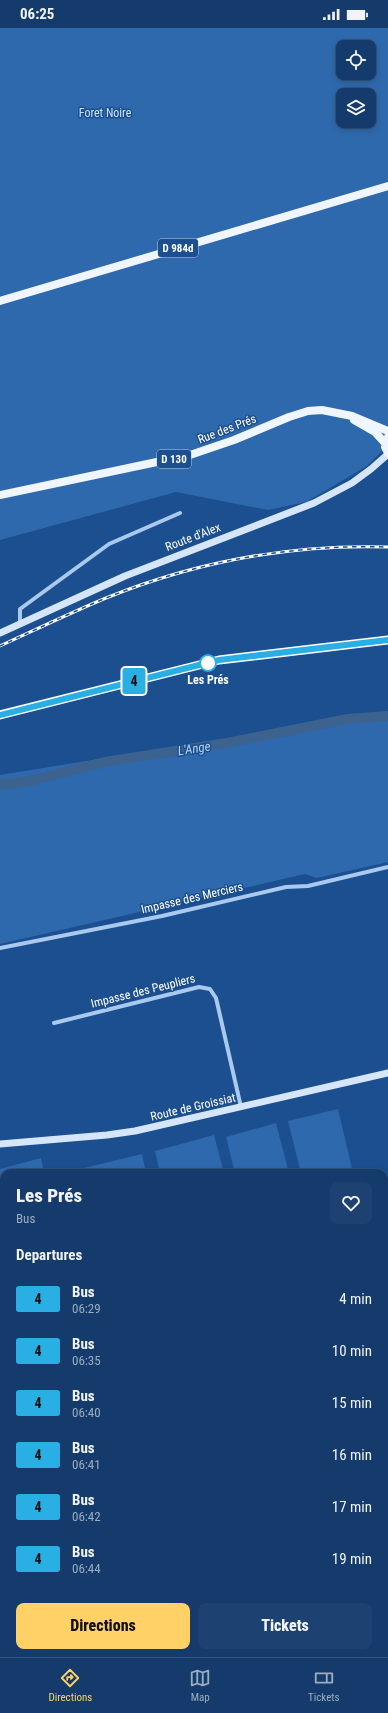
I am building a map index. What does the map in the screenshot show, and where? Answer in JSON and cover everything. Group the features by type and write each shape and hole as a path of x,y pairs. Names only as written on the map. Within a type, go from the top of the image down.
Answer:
{"main road":[{"name":"D 984d","path":"0,301 388,186"},
{"name":"Rue des Prés","path":"0,494 190,455 234,440 289,417 308,411 322,410 343,413 362,419 388,431"},
{"name":"Rue des Prés","path":"343,413 387,440"},
{"path":"387,440 388,453"}],"street":[{"name":"Route d'Alex","path":"0,633 125,576 314,502 352,482 371,469 388,453"},
{"path":"20,624 20,610 109,544 180,513"},
{"path":"0,715 215,661 388,640"},
{"name":"Impasse des Merciers","path":"0,948 162,916 286,887 308,886 388,867"},
{"name":"Impasse des Peupliers","path":"54,1023 199,987 210,989 216,998 241,1107"},
{"name":"Route de Groissiat","path":"0,1144 108,1135 135,1131 388,1073"}],"green space":[{"name":"Foret Noire","path":"0,28 388,28 388,445 367,466 306,502 268,510 176,492 0,540"},
{"path":"388,712 388,862 317,878 305,874 0,944 0,775"},
{"path":"338,1109 352,1169 300,1169 288,1121"},
{"path":"276,1123 288,1169 234,1169 226,1137"},
{"path":"214,1135 223,1169 159,1169 155,1151"},
{"path":"142,1154 145,1169 84,1169"},
{"path":"41,1158 43,1169 0,1169"}],"waterway":[{"name":"L'Ange","path":"0,785 30,781 105,762 227,743 348,719 388,716"}],"railway":[{"path":"0,646 106,598 174,574 209,565 280,552 352,547 388,547"}],"bus line":[{"name":"4","path":"0,715 219,660 388,640"}],"place":[{"name":"Les Prés","path":"208,663"}]}
